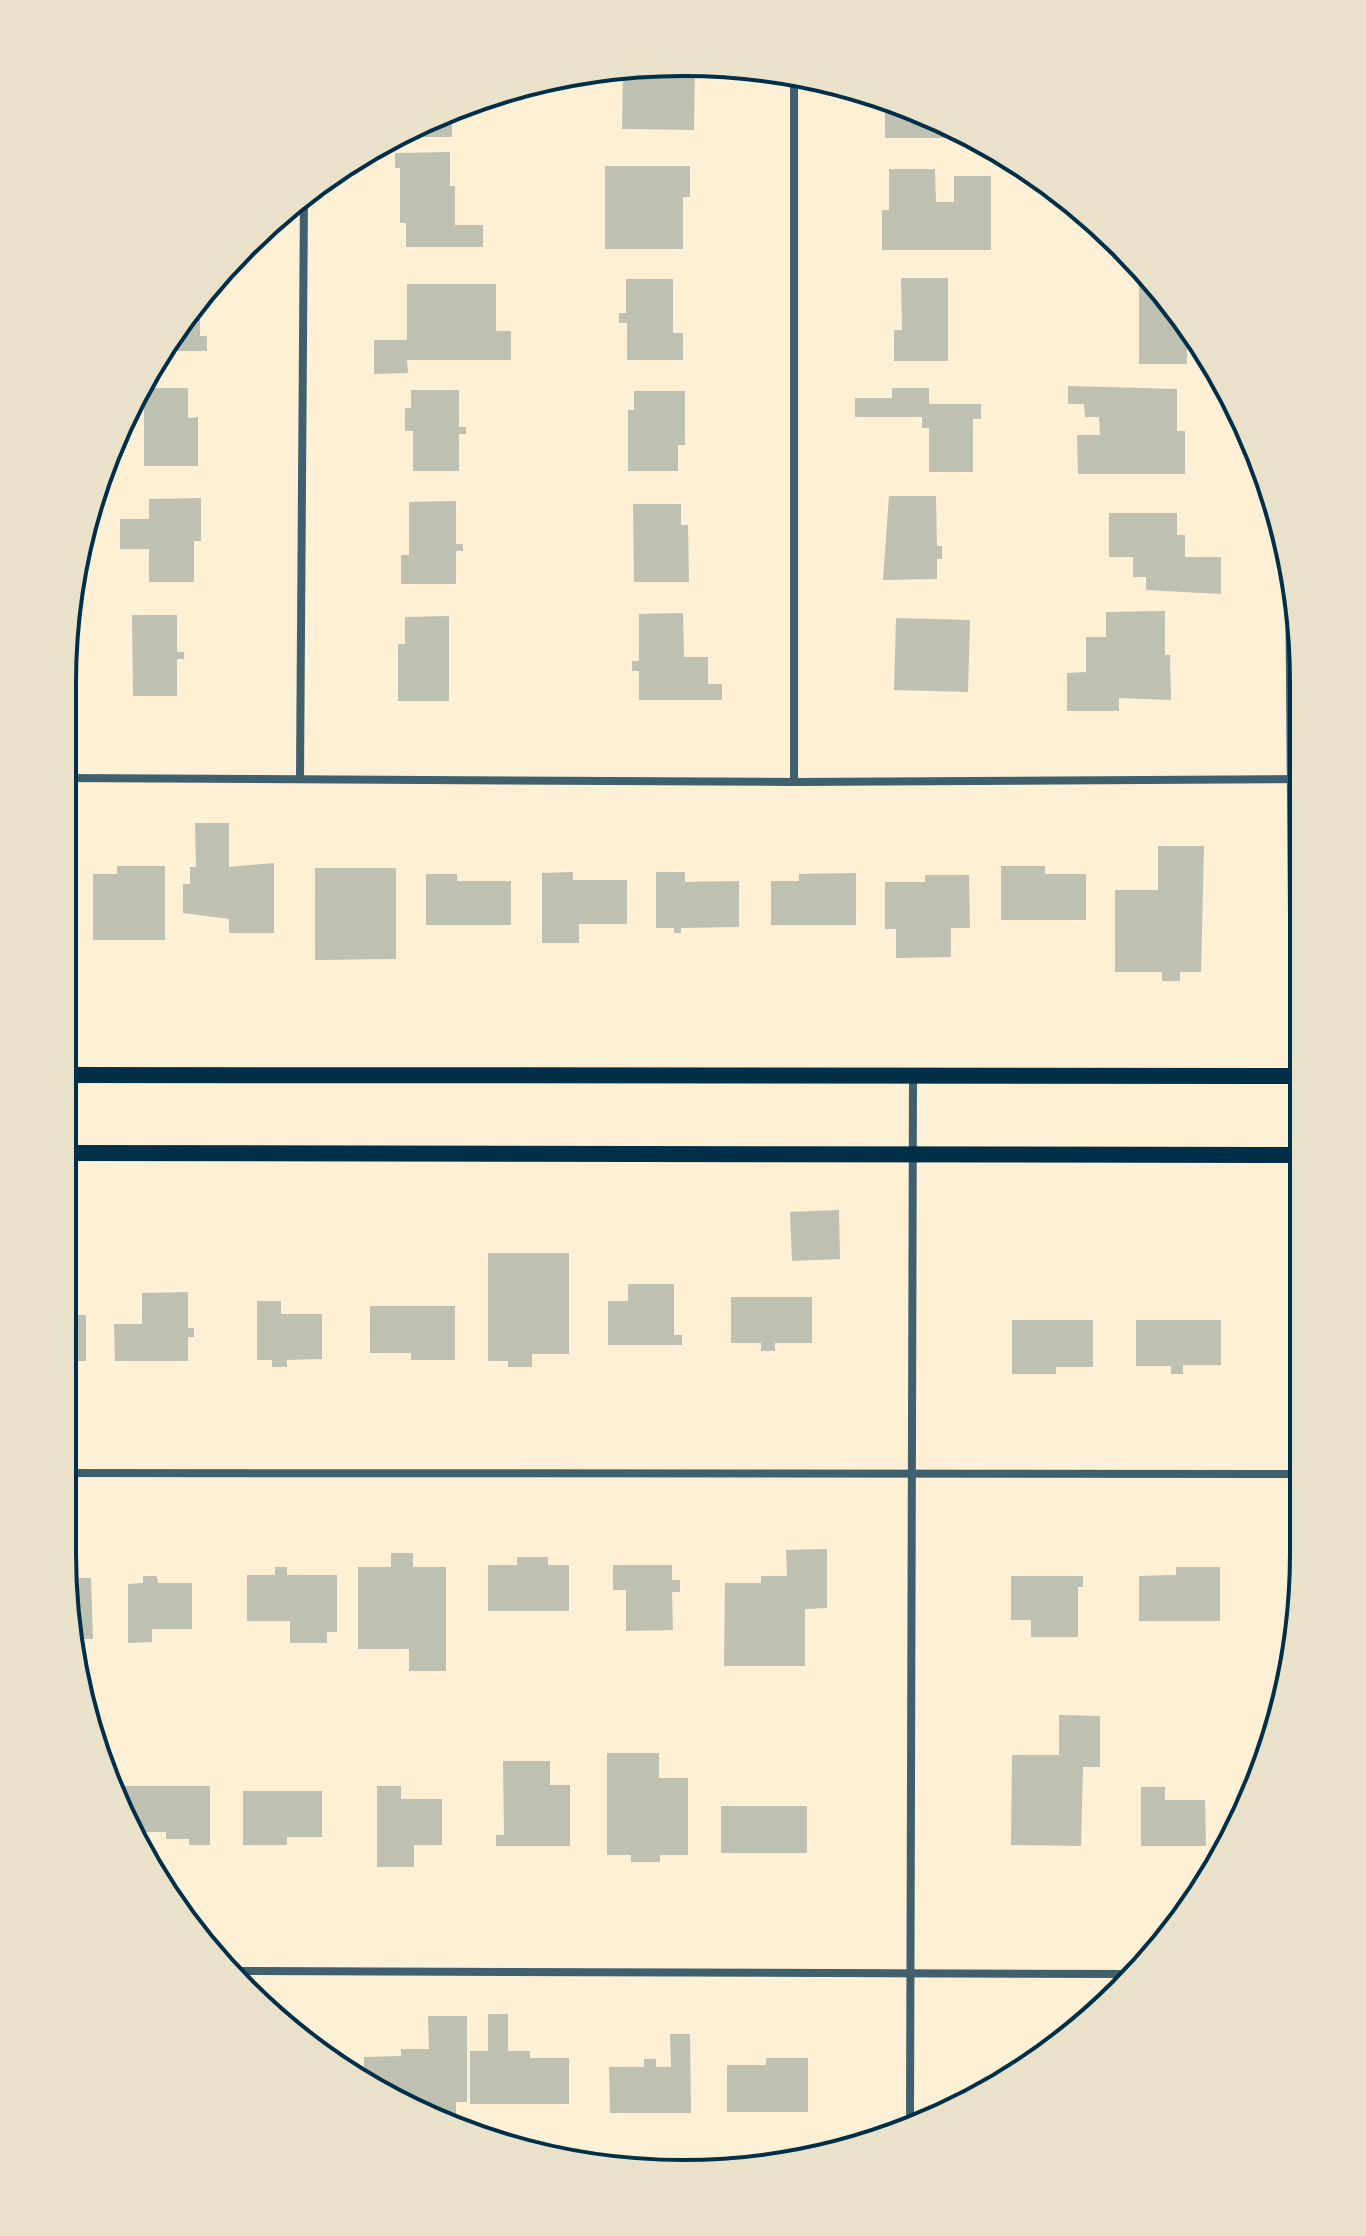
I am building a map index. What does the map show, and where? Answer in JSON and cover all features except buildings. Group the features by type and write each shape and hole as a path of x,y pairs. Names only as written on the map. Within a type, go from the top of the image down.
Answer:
{"main road":[{"path":"76,1075 1290,1076"},
{"path":"76,1153 1290,1155"}],"street":[{"path":"794,87 794,782"},
{"path":"300,778 304,209"},
{"path":"1289,639 1290,845"},
{"path":"76,778 794,782 1288,779"},
{"path":"910,2116 913,1078"},
{"path":"76,1473 1290,1474"},
{"path":"244,1971 1119,1974"}]}
